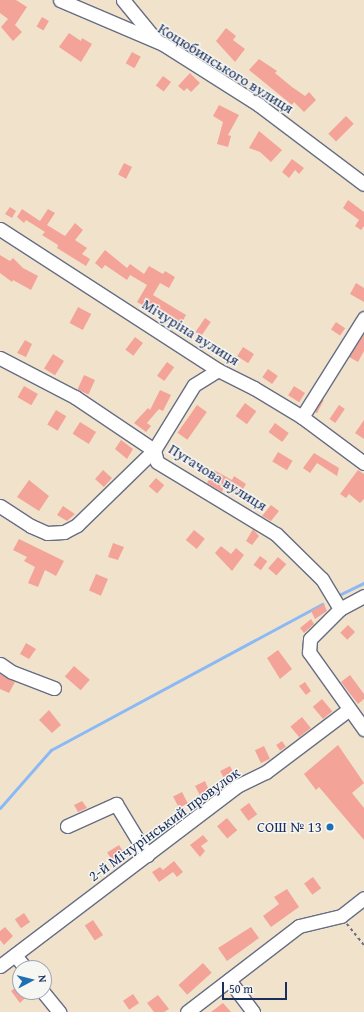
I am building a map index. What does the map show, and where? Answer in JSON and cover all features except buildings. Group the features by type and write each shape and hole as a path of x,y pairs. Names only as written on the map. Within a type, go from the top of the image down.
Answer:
{"street":[{"name":"Коцюбинського вулиця","path":"60,0 158,41 259,105 364,184"},
{"path":"123,0 158,41"},
{"name":"Мічуріна вулиця","path":"0,229 218,370 254,388 302,417 364,463"},
{"path":"302,417 364,318"},
{"name":"Пугачова вулиця","path":"0,358 75,397 154,450 157,462 276,534 322,579 340,609"},
{"path":"0,506 31,526 47,533 64,532 77,525 154,450 194,385 218,370"},
{"path":"364,596 340,609 310,638 309,652 348,710 364,729"},
{"path":"0,664 12,672 54,688"},
{"name":"2-й Мічурінський провулок","path":"0,966 237,786 266,772 348,710"},
{"path":"67,826 116,804 147,855"},
{"path":"187,1012 299,926 341,916 364,898"},
{"path":"15,955 19,960"},
{"path":"229,980 253,1012"},
{"path":"49,1000 59,1012"}],"path":[{"path":"341,916 364,945"}],"waterway":[{"path":"337,596 364,583"},
{"path":"0,808 51,750 322,604"}],"place":[{"name":"СОШ № 13","path":"330,827"}]}
